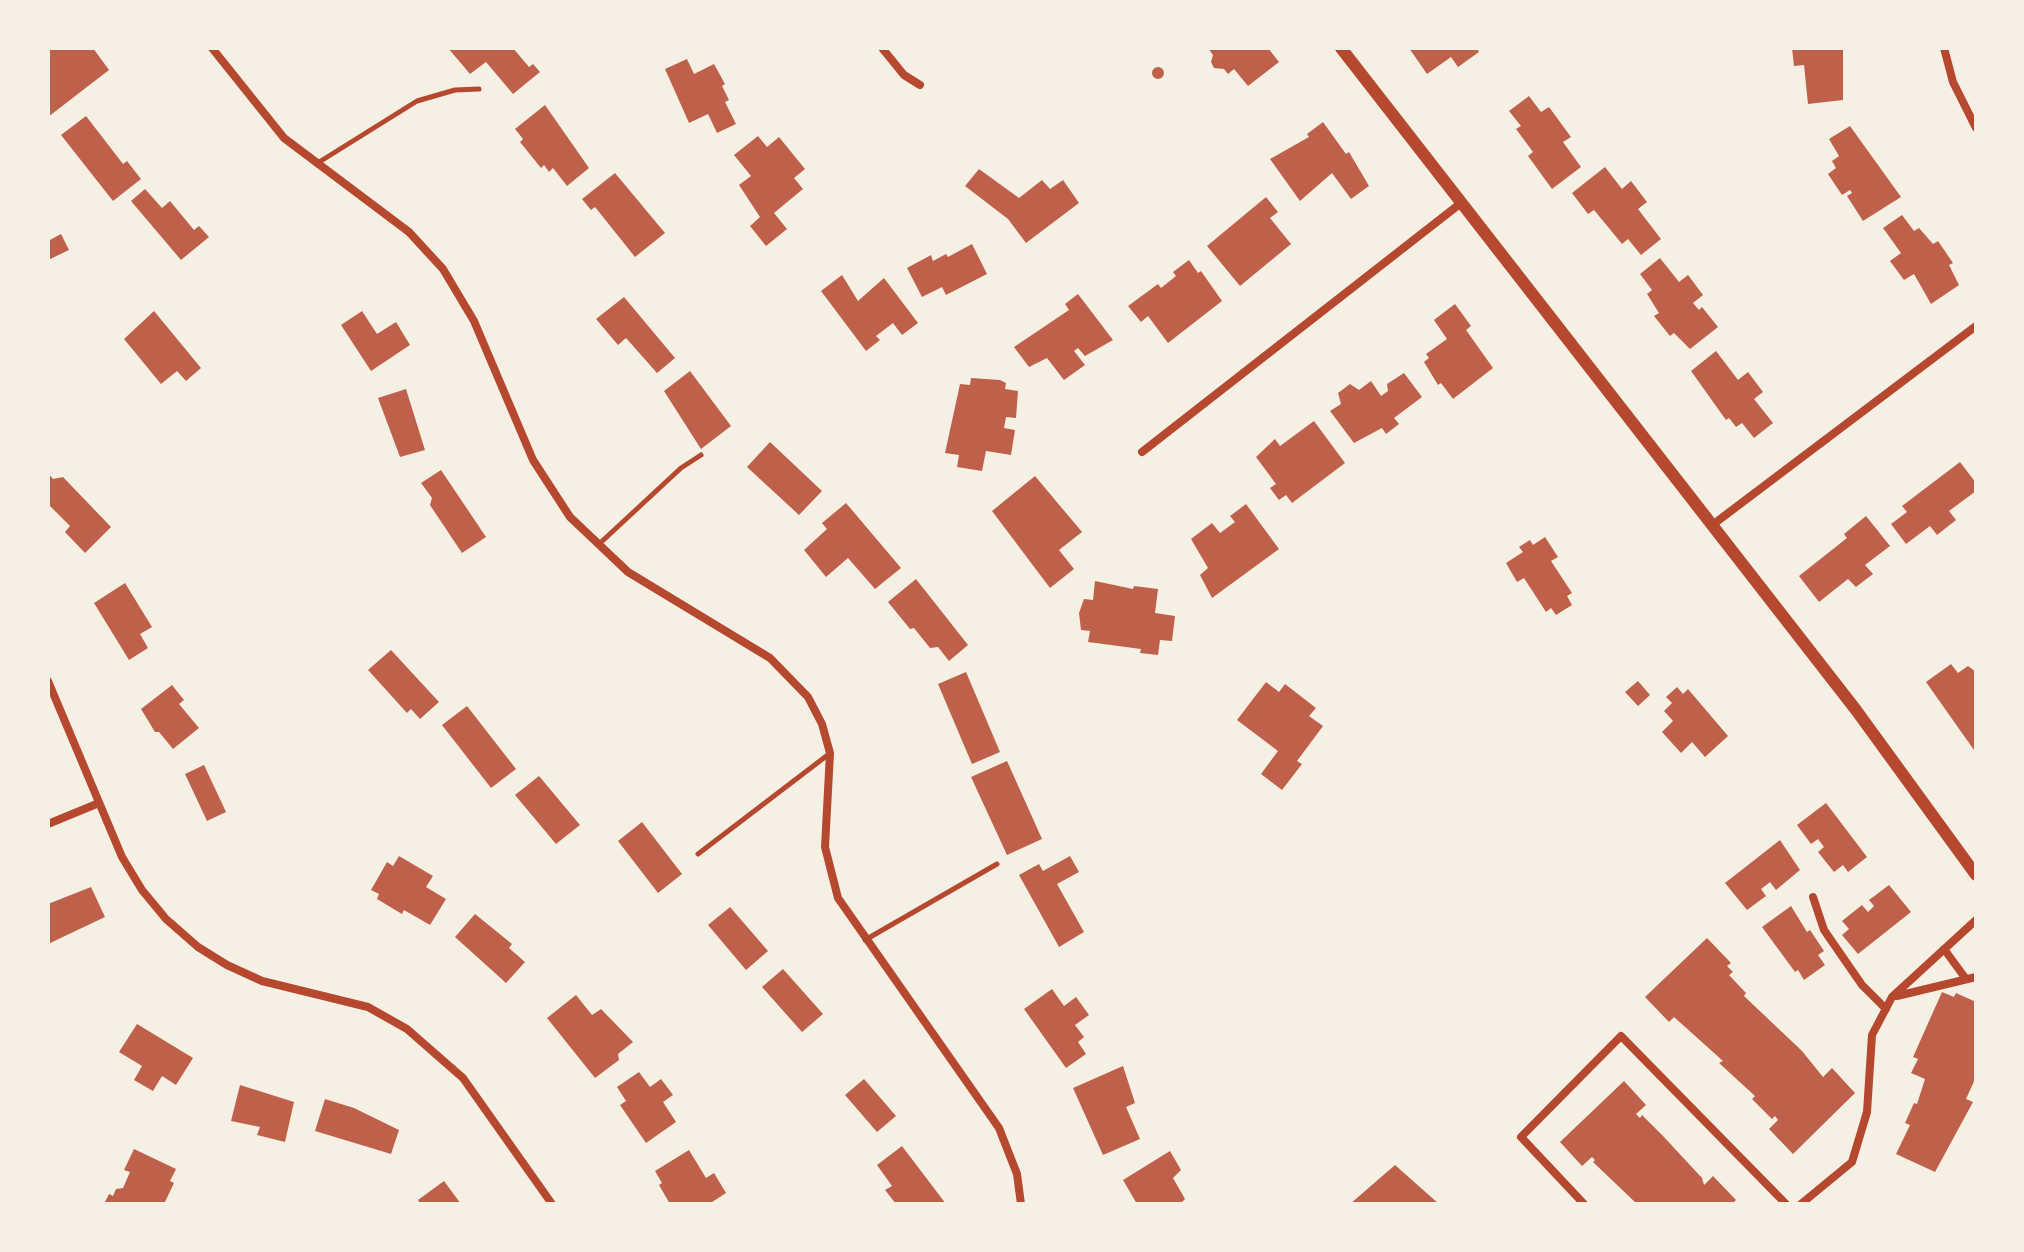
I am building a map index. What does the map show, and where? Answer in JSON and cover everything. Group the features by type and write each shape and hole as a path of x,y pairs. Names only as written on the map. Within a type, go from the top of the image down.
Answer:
{"street":[{"path":"212,48 259,110 315,164 409,232 443,269 474,321 533,460 570,517 597,546 628,572 770,658 792,676 808,697 822,724 830,753 831,782 825,820 828,871 838,898 865,941 999,1128 1017,1174 1021,1204"},
{"path":"882,48 898,69 920,85"},
{"path":"1341,48 1856,710 1976,875"},
{"path":"1944,48 1953,82 1976,128"},
{"path":"1142,452 1461,203"},
{"path":"1711,526 1976,326"},
{"path":"48,681 122,857 142,890 166,919 198,947 262,981 368,1007 407,1029 463,1078 552,1204"},
{"path":"48,824 99,803"},
{"path":"1813,897 1824,930 1862,985 1886,1009"},
{"path":"1801,1204 1852,1162 1867,1112 1872,1035 1892,997 1976,920"},
{"path":"1944,949 1966,979"},
{"path":"1892,997 1976,977"},
{"path":"1584,1204 1521,1137 1621,1036 1786,1204"}],"lane":[{"path":"315,164 417,101 455,90 479,89"},
{"path":"597,546 681,468 701,455"},
{"path":"698,854 830,753"},
{"path":"865,941 997,864"}],"building":[{"path":"48,48 93,48 109,70 48,117"},
{"path":"448,48 513,48 529,67 533,64 540,72 513,94 486,62 470,74"},
{"path":"1208,48 1268,48 1279,62 1248,86 1234,69 1228,74 1224,69 1214,68 1211,62 1213,55"},
{"path":"1409,48 1477,48 1479,52 1458,67 1451,57 1427,74"},
{"path":"1792,48 1843,48 1843,100 1808,104 1804,65 1794,66"},
{"path":"687,59 694,74 714,64 725,84 722,86 729,100 725,102 736,124 717,133 708,114 689,123 665,69"},
{"path":"1153,68 1163,68 1163,78 1153,78"},
{"path":"1529,96 1541,112 1549,107 1571,137 1563,142 1581,167 1552,189 1528,156 1533,152 1516,129 1521,126 1509,111"},
{"path":"545,105 589,168 567,186 553,168 549,172 544,165 541,168 520,142 523,139 515,129"},
{"path":"86,116 123,164 127,161 141,179 113,201 61,135"},
{"path":"1323,122 1346,154 1349,152 1369,186 1351,199 1332,173 1300,201 1270,159 1309,137 1307,134"},
{"path":"1850,126 1901,197 1863,221 1847,196 1852,193 1850,190 1842,195 1828,174 1836,168 1832,161 1839,156 1829,139"},
{"path":"758,136 767,147 779,137 805,169 794,178 803,189 774,213 787,229 766,246 750,226 760,217 739,185 751,176 734,155"},
{"path":"1605,167 1622,189 1631,181 1647,202 1638,209 1661,239 1641,255 1628,239 1622,244 1594,210 1588,214 1572,193"},
{"path":"979,169 1019,198 1042,180 1050,189 1063,180 1079,203 1026,243 1008,219 965,186"},
{"path":"615,173 665,233 635,257 595,207 591,210 582,199"},
{"path":"145,189 162,208 170,201 194,230 199,226 209,237 181,260 131,201"},
{"path":"1266,197 1278,212 1270,218 1291,244 1240,286 1207,246"},
{"path":"1902,215 1914,231 1919,228 1933,244 1938,241 1953,263 1949,265 1959,285 1931,304 1914,274 1904,280 1890,261 1901,253 1883,228"},
{"path":"61,234 69,250 48,260 48,241"},
{"path":"972,244 987,274 946,295 942,287 922,297 907,268 931,255 933,261 946,254 948,257"},
{"path":"1660,258 1679,282 1688,275 1703,295 1693,303 1699,310 1702,307 1718,327 1690,349 1674,333 1670,336 1654,316 1659,313 1647,294 1652,290 1640,274"},
{"path":"1189,260 1198,273 1201,271 1222,301 1168,343 1148,316 1141,322 1128,306 1158,284 1161,288 1176,276 1173,272"},
{"path":"842,275 858,301 884,278 918,323 902,335 893,323 876,336 880,340 866,351 821,291"},
{"path":"1078,294 1113,340 1085,356 1078,348 1074,351 1085,365 1064,380 1047,358 1029,367 1014,347 1069,310 1065,304"},
{"path":"624,297 675,358 657,373 626,338 618,345 596,319"},
{"path":"1455,304 1471,326 1466,330 1493,368 1453,399 1441,383 1438,385 1424,362 1429,358 1426,354 1447,339 1434,320"},
{"path":"154,311 201,368 186,381 177,371 161,384 124,339"},
{"path":"362,311 377,334 396,322 410,345 371,371 341,325"},
{"path":"1716,351 1738,380 1748,372 1763,392 1754,399 1773,423 1754,438 1742,423 1736,427 1729,418 1726,420 1691,371"},
{"path":"690,371 731,426 701,449 664,391"},
{"path":"1404,373 1422,397 1394,418 1399,424 1386,434 1382,428 1354,443 1330,411 1341,404 1338,393 1350,384 1359,390 1371,381 1381,396 1388,391 1387,384"},
{"path":"971,378 1000,380 1006,383 1005,389 1018,391 1016,418 1006,417 1004,428 1015,430 1011,455 986,451 982,471 957,467 959,455 945,453 960,384 970,385"},
{"path":"406,389 425,450 400,457 378,398"},
{"path":"1314,421 1345,463 1292,503 1286,495 1279,500 1270,488 1276,484 1256,457 1275,439 1280,446"},
{"path":"770,442 822,491 799,515 747,467"},
{"path":"1960,462 1976,483 1976,491 1949,511 1956,520 1937,535 1930,526 1906,544 1891,524 1907,512 1902,506"},
{"path":"441,470 486,537 462,553 430,505 432,498 421,483"},
{"path":"48,473 53,479 63,477 111,527 85,553 65,532 70,526 48,504"},
{"path":"1035,476 1082,532 1059,550 1074,569 1050,588 992,511"},
{"path":"846,503 901,568 875,589 848,558 826,577 804,550 827,529 822,523"},
{"path":"1246,504 1279,549 1212,598 1200,575 1208,568 1191,539 1212,523 1220,533 1235,522 1230,516"},
{"path":"1866,516 1890,546 1865,565 1873,574 1856,587 1848,579 1819,602 1799,576 1847,538 1844,534"},
{"path":"1545,537 1558,557 1551,561 1572,593 1567,596 1572,605 1556,615 1551,608 1546,612 1524,578 1517,582 1506,563 1523,552 1519,547 1530,540 1533,545"},
{"path":"916,579 968,645 949,661 938,647 930,648 914,628 910,629 888,602"},
{"path":"1095,581 1133,589 1134,586 1158,589 1155,613 1175,616 1172,641 1160,640 1158,655 1140,653 1141,649 1088,642 1090,631 1081,630 1079,613 1084,599 1093,600"},
{"path":"125,583 152,627 140,634 148,648 129,660 94,603"},
{"path":"391,650 439,702 420,719 411,709 407,713 368,670"},
{"path":"1951,664 1958,673 1968,666 1976,672 1974,750 1926,682"},
{"path":"966,672 1000,752 972,764 938,684"},
{"path":"1638,681 1650,695 1638,706 1625,692"},
{"path":"1266,682 1279,692 1285,684 1316,708 1309,716 1323,726 1297,761 1302,764 1282,790 1261,774 1278,751 1237,720"},
{"path":"172,685 184,700 179,704 199,728 173,749 159,732 155,732 141,709"},
{"path":"1677,687 1683,694 1688,689 1728,736 1705,757 1692,742 1681,753 1662,732 1673,721 1664,711 1672,703 1666,697"},
{"path":"467,706 516,769 491,788 442,725"},
{"path":"1007,761 1042,839 1007,855 971,777"},
{"path":"204,765 226,812 207,821 185,774"},
{"path":"539,776 580,825 556,844 515,795"},
{"path":"1826,803 1867,857 1848,872 1843,865 1834,872 1818,852 1824,847 1818,839 1811,844 1797,825"},
{"path":"642,822 682,874 658,893 618,841"},
{"path":"1780,840 1800,870 1776,890 1770,882 1761,889 1766,896 1747,910 1725,883"},
{"path":"399,856 433,876 426,887 446,899 430,925 404,910 402,914 377,899 379,894 371,890 387,862 393,866"},
{"path":"1070,856 1079,872 1057,884 1084,932 1059,947 1019,875 1039,864 1043,871"},
{"path":"1889,885 1911,912 1858,954 1842,935 1849,929 1842,921 1862,905 1868,912 1874,906 1869,900"},
{"path":"91,887 105,917 48,944 48,904"},
{"path":"1791,906 1807,932 1810,930 1824,951 1818,955 1825,965 1804,980 1762,927"},
{"path":"730,907 768,951 746,970 708,925"},
{"path":"475,914 512,944 509,948 525,962 506,983 455,937"},
{"path":"1707,938 1731,963 1727,966 1733,972 1729,975 1746,993 1744,996 1802,1051 1823,1077 1832,1068 1855,1093 1793,1154 1769,1129 1778,1120 1775,1116 1772,1119 1752,1099 1755,1096 1719,1063 1723,1061 1674,1017 1669,1022 1645,997"},
{"path":"783,969 823,1014 802,1032 762,987"},
{"path":"1052,989 1064,1006 1076,997 1089,1015 1075,1025 1084,1037 1078,1042 1086,1054 1066,1068 1024,1009"},
{"path":"1942,992 1954,997 1956,993 1976,1002 1976,1077 1966,1099 1973,1102 1935,1172 1896,1154 1910,1125 1905,1123 1914,1103 1917,1104 1925,1079 1911,1073 1918,1059 1913,1057"},
{"path":"576,995 592,1015 601,1009 633,1042 618,1054 619,1060 595,1078 547,1018"},
{"path":"137,1024 193,1058 176,1085 162,1076 153,1091 134,1080 142,1066 119,1052"},
{"path":"1123,1066 1135,1103 1126,1107 1140,1139 1103,1155 1073,1088"},
{"path":"639,1072 650,1087 661,1079 673,1095 663,1102 676,1122 646,1143 620,1105 626,1101 617,1087"},
{"path":"864,1079 896,1116 877,1132 845,1095"},
{"path":"1624,1081 1646,1105 1636,1114 1640,1118 1642,1115 1663,1136 1702,1178 1704,1185 1713,1176 1736,1200 1732,1204 1637,1204 1593,1162 1592,1157 1582,1166 1560,1142"},
{"path":"240,1085 294,1102 285,1142 257,1135 260,1127 231,1121"},
{"path":"325,1099 354,1108 399,1130 391,1154 315,1131"},
{"path":"902,1146 946,1204 896,1204 885,1190 892,1186 877,1165"},
{"path":"134,1149 176,1169 170,1181 174,1183 164,1204 104,1204 109,1194 113,1196 116,1189 123,1188 130,1172 124,1170"},
{"path":"689,1150 706,1178 714,1173 726,1193 709,1204 670,1204 659,1185 662,1183 655,1171"},
{"path":"1170,1151 1181,1170 1173,1178 1185,1199 1180,1204 1137,1204 1123,1180"},
{"path":"1395,1165 1439,1204 1350,1204"},
{"path":"444,1181 461,1204 420,1204 418,1200"}]}
